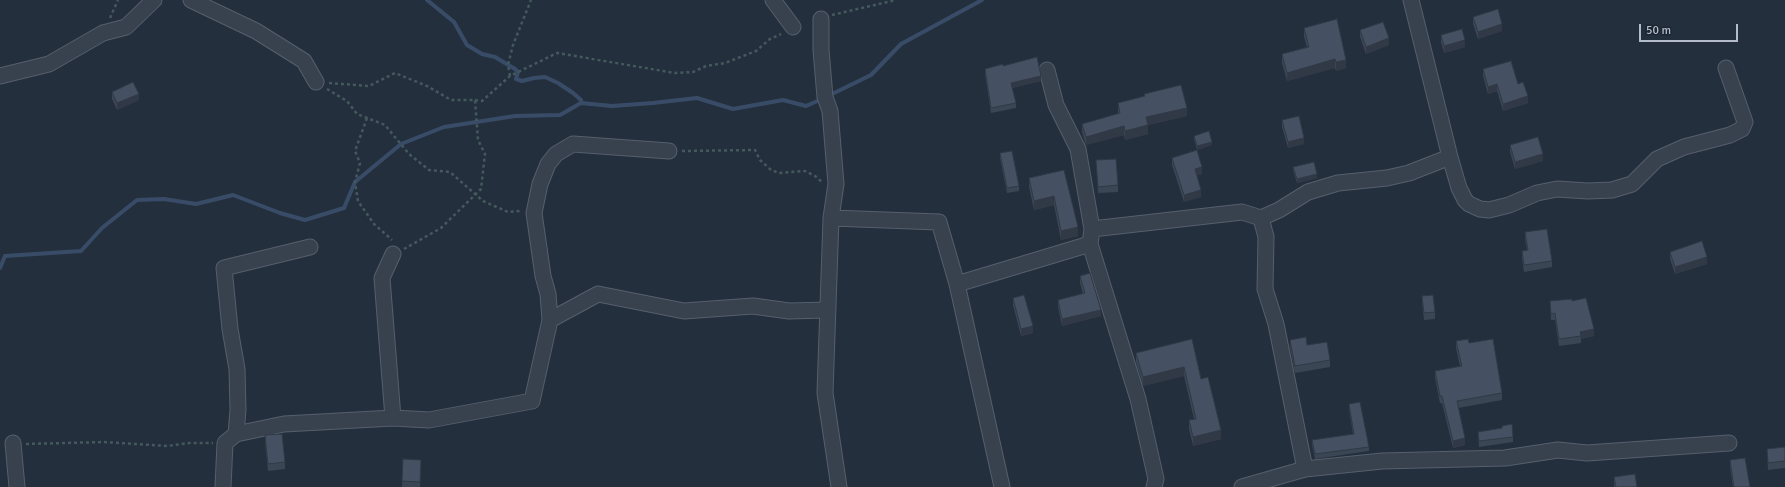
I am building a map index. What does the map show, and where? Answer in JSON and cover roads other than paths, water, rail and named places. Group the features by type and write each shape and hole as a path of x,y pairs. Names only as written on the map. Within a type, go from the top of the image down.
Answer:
{"street":[{"path":"0,76 49,64 103,33 126,27 154,0"},
{"path":"191,0 256,31 304,61 316,82"},
{"path":"773,0 793,27"},
{"path":"1411,0 1459,188 1465,200 1469,204 1480,209 1489,210 1509,205 1537,193 1556,189 1588,191 1612,190 1632,184 1657,159 1684,147 1730,135 1742,129 1745,122 1726,68"},
{"path":"821,19 821,50 825,97 830,111 836,184 831,218 825,393 839,487"},
{"path":"1047,70 1056,105 1078,149 1092,229 1090,244 1138,399 1156,479 1154,487"},
{"path":"231,438 284,424 393,418 429,420 532,401 550,320 548,294 543,276 534,213 540,184 548,164 556,154 573,144 669,151"},
{"path":"1092,229 1242,212 1261,218 1279,210 1308,192 1338,183 1387,178 1409,173 1450,157"},
{"path":"831,218 939,222 957,284 1002,487"},
{"path":"1261,218 1266,237 1265,289 1276,324 1305,468"},
{"path":"957,284 1090,244"},
{"path":"223,487 231,438 238,410 237,369 230,329 224,268 310,247"},
{"path":"393,254 382,278 393,418"},
{"path":"550,320 598,294 684,311 753,306 789,311 827,310"},
{"path":"13,443 16,487"},
{"path":"1242,487 1305,468 1382,461 1505,458 1558,450 1587,453 1728,444"}],"waterway":[{"path":"427,0 454,22 467,45 482,54 495,57 515,69 518,72 516,79 522,81 545,77 558,83 573,93 581,100 581,103"},
{"path":"828,96 871,75 901,44 982,0"},
{"path":"0,268 5,256 81,251 102,228 137,200 164,199 196,204 233,195 280,213 305,220 344,208 355,182 401,144 444,127 515,116 560,115 581,103 612,106 697,98 733,109 783,100 806,106 822,99"}]}
